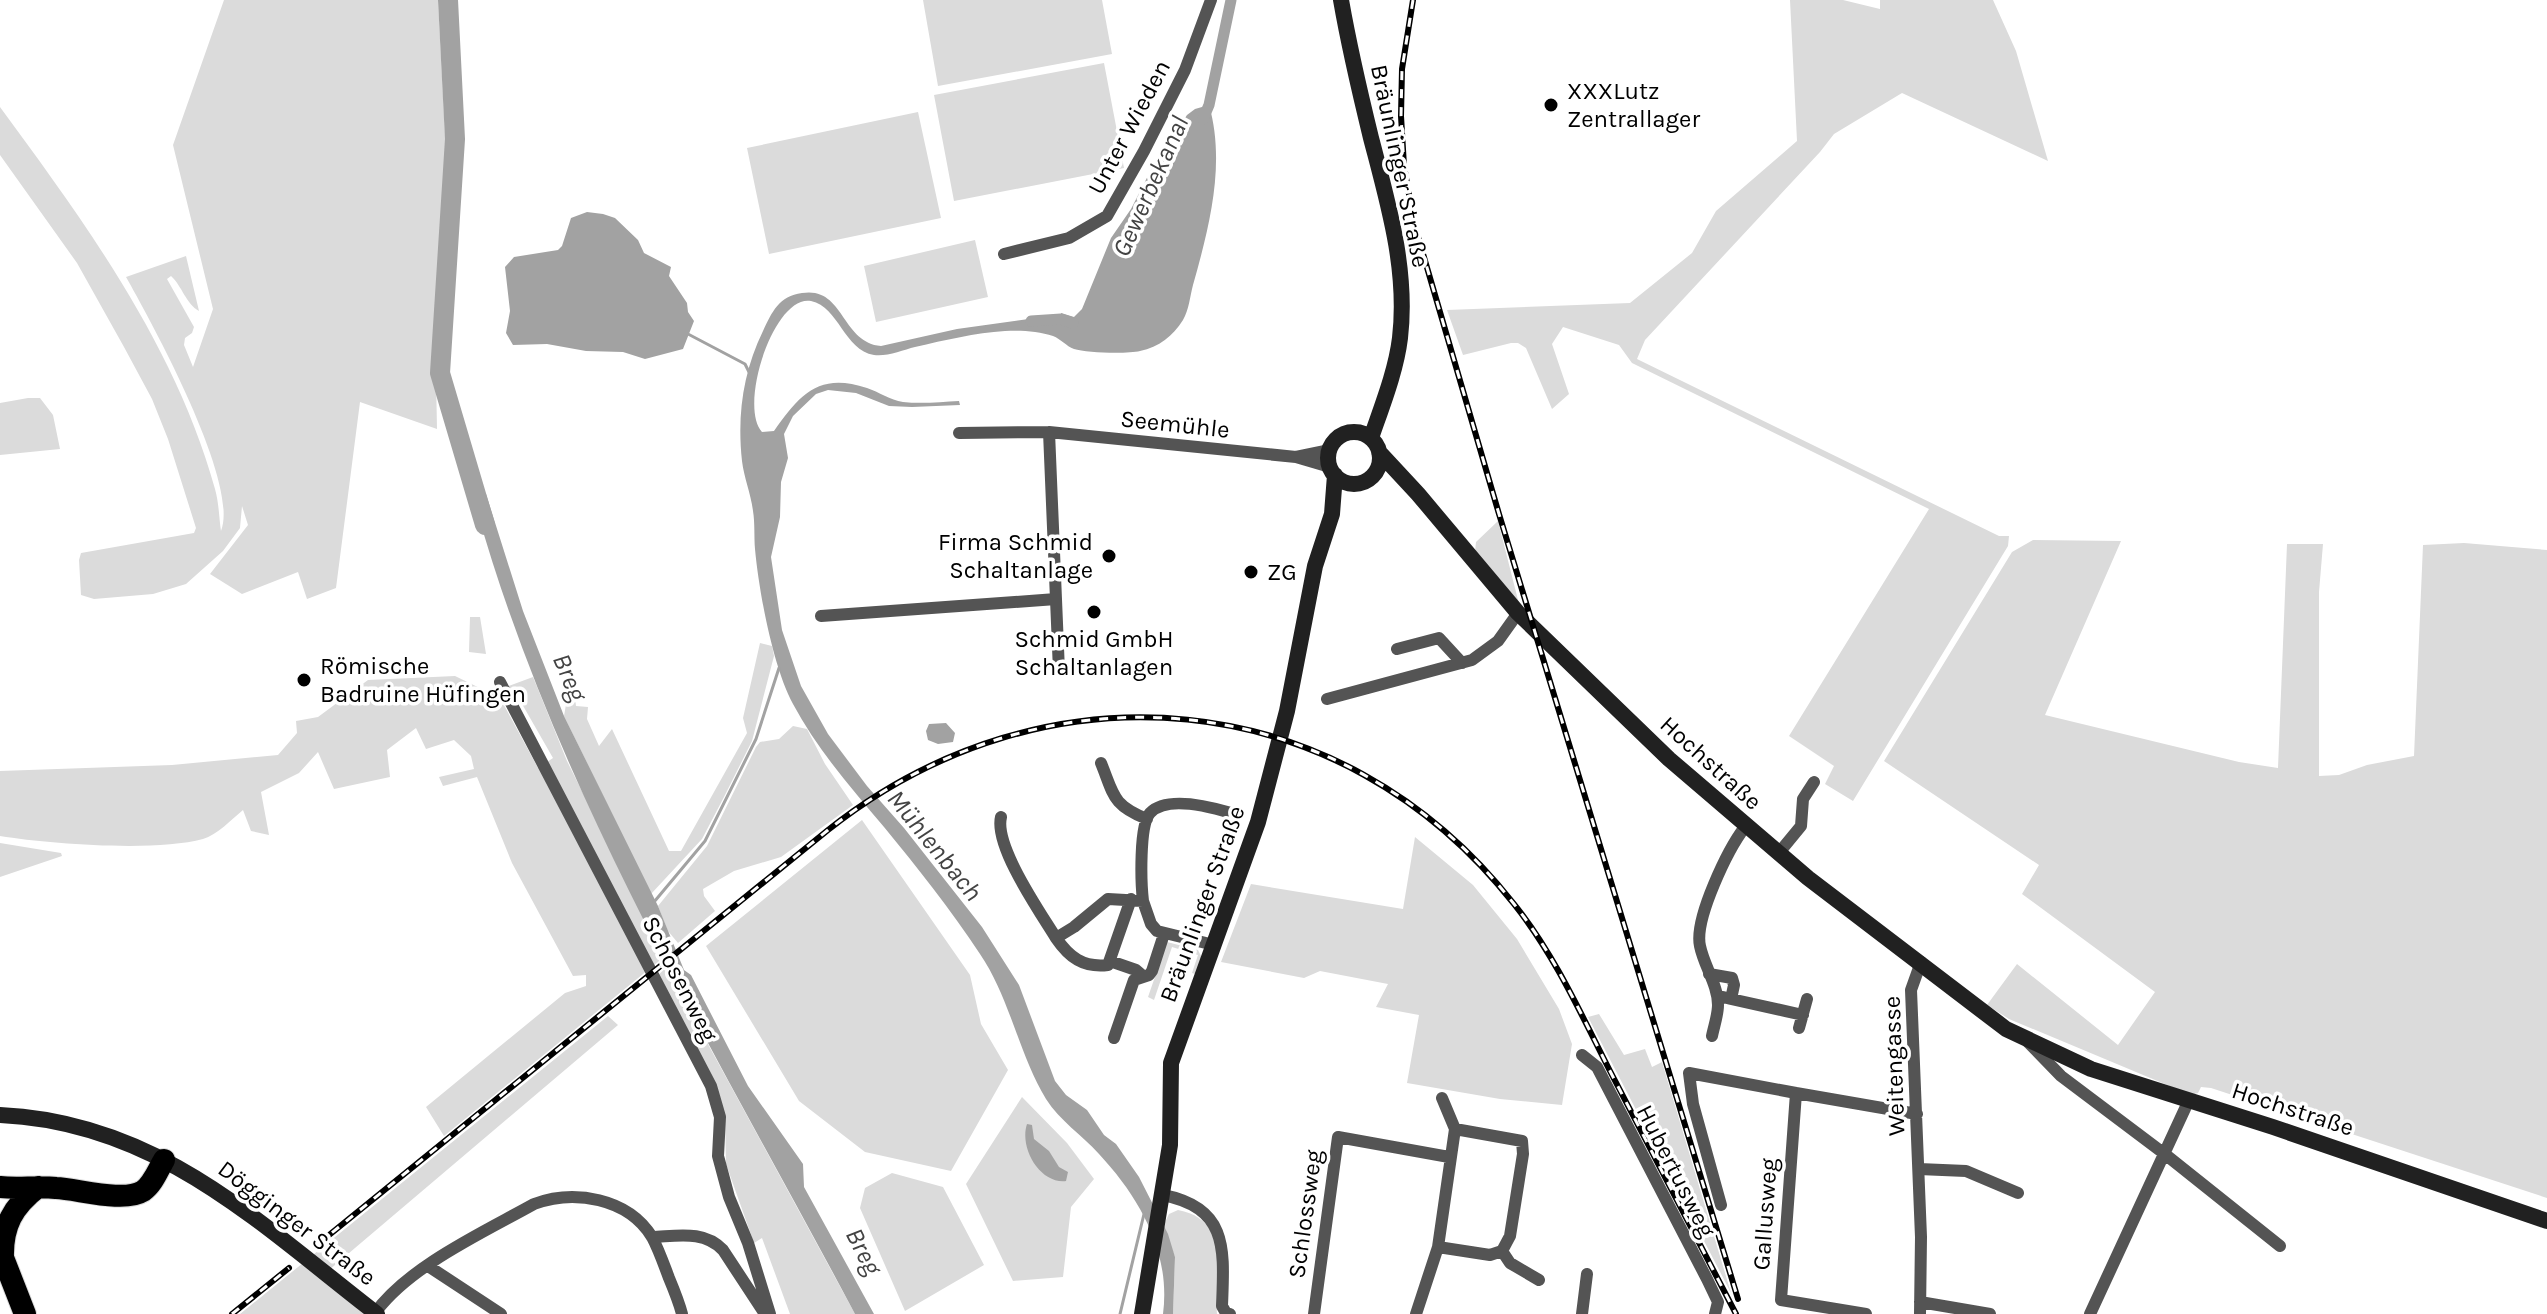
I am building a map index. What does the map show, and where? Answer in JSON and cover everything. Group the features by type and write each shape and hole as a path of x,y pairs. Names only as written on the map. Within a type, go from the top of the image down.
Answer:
{"highway":[{"path":"0,1187 133,1195 143,1191 153,1180 164,1160"},
{"path":"25,1314 2,1254 3,1241 19,1201 38,1187"}],"main road":[{"name":"Bräunlinger Straße","path":"1341,0 1361,97 1391,215 1399,266 1400,338 1368,440"},
{"path":"1372,477 1379,465 1368,440 1339,437 1332,464 1344,481 1354,484 1372,477 1403,479"},
{"name":"Hochstraße","path":"1368,440 1518,613 1598,693 1745,827 2006,1029 2091,1069 2547,1221"},
{"name":"Bräunlinger Straße","path":"1142,1314 1170,1145 1171,1063 1258,822 1287,711 1315,566 1332,514 1332,464"},
{"name":"Bräunlinger Straße","path":"1332,514 1354,484"},
{"name":"Dögginger Straße","path":"0,1115 84,1127 124,1141 187,1171 240,1205 376,1313"}],"street":[{"name":"Unter Wieden","path":"1004,254 1069,238 1107,216 1185,70 1211,0"},
{"name":"Seemühle","path":"959,433 1049,432 1296,457 1332,464"},
{"path":"1049,432 1059,671"},
{"path":"821,616 1056,599"},
{"path":"1327,699 1462,663 1487,651 1518,613"},
{"path":"1397,649 1439,638 1462,663"},
{"name":"Schosenweg","path":"500,682 711,1086 720,1117 718,1156 729,1197 748,1243 767,1314"},
{"path":"1101,763 1118,804 1128,812 1147,819"},
{"path":"1778,854 1801,826 1803,799 1814,782"},
{"path":"1001,817 998,828 1019,875 1056,938 1067,954 1079,962 1102,966 1108,965 1137,900 1147,819 1157,808 1181,804 1231,813"},
{"path":"1712,1036 1717,996 1700,947 1699,924 1734,841 1745,827"},
{"path":"1056,938 1108,899 1137,900"},
{"path":"1137,900 1151,924 1164,934 1214,945"},
{"path":"1114,1038 1134,980 1152,971 1164,934"},
{"path":"1110,961 1136,970 1143,976"},
{"name":"Weitengasse","path":"1920,1308 1919,1169 1911,990 1921,962"},
{"path":"1709,974 1732,978 1731,999"},
{"path":"1717,996 1801,1022 1807,999"},
{"name":"Hochstraße","path":"2026,1040 2061,1076 2280,1246"},
{"name":"Hubertusweg","path":"1582,1055 1597,1067 1718,1302 1715,1314"},
{"name":"Gallusweg","path":"1721,1205 1693,1104 1689,1073 1917,1114"},
{"name":"Gallusweg","path":"1796,1093 1781,1300 1866,1314"},
{"path":"1416,1314 1438,1247 1455,1129 1442,1098"},
{"path":"2090,1314 2189,1100"},
{"path":"1438,1247 1490,1255 1502,1251 1510,1236 1523,1154 1522,1141 1455,1129"},
{"name":"Schlossweg","path":"1314,1314 1338,1137 1449,1157"},
{"name":"Weitengasse","path":"1919,1169 1966,1171 2018,1193"},
{"path":"1163,1195 1200,1207 1210,1217 1219,1235 1223,1256 1222,1306 1230,1314"},
{"path":"376,1313 394,1292 428,1266 534,1204 547,1199 589,1197 612,1205 635,1219 652,1237 682,1314"},
{"path":"652,1237 703,1236 714,1241 767,1314"},
{"path":"1502,1251 1510,1263 1539,1280"},
{"path":"428,1266 501,1314"},
{"path":"1582,1314 1587,1274"},
{"path":"1920,1308 1990,1314"}],"shaded area":[{"path":"224,0 438,0 446,155 436,377 437,429 360,402 336,588 307,599 298,572 242,594 210,574 248,525 242,506 240,528 223,551 186,584 153,594 94,599 81,595 81,553 194,533 196,528 152,399 77,263 0,155 0,107 96,242 153,337 198,437 216,494 221,531 223,508 218,478 206,442 172,365 126,277 186,256 199,311 171,276 167,279 194,327 185,338 184,345 193,367 213,309 173,145"},
{"path":"923,0 1102,0 1112,54 938,86"},
{"path":"1790,0 1843,0 1880,9 1880,0 1993,0 2016,51 2048,161 1902,93 1834,134 1645,340 1637,359 1999,536 2009,536 2008,546 1853,801 1825,784 1834,766 1789,736 1929,509 1632,363 1619,345 1563,327 1552,344 1569,394 1552,409 1526,348 1511,343 1463,355 1447,310 1630,303 1692,253 1716,211 1797,141"},
{"path":"1104,63 1124,168 954,201 934,95"},
{"path":"918,112 941,218 769,254 747,148"},
{"path":"975,240 988,297 876,322 864,266"},
{"path":"40,398 53,415 60,449 0,455 0,403"},
{"path":"1498,521 1519,604 1475,552 1476,542"},
{"path":"2033,540 2121,541 2045,715 2239,762 2278,768 2287,544 2323,544 2319,592 2319,776 2339,775 2367,765 2414,756 2423,545 2464,543 2547,550 2547,1198 2211,1088 2201,1087 2198,1093 2191,1095 2009,1019 1987,1005 2017,964 2118,1045 2155,992 2022,894 2039,865 1884,761 2012,552"},
{"path":"470,617 480,617 486,654 469,652"},
{"path":"760,643 772,646 774,656 752,741 702,839 651,894 564,716 569,687 574,688 576,706 588,707 587,719 599,746 612,729 669,851 681,851 747,733 743,718"},
{"path":"455,676 490,693 533,677 567,761 664,957 444,1136 426,1107 565,993 586,986 586,975 573,976 512,863 477,777 443,786 439,777 474,769 471,756 454,740 426,749 416,728 387,750 390,777 334,789 318,752 299,773 261,792 269,835 251,831 243,810 208,837 183,843 102,845 0,836 0,771 172,765 278,755 297,733 296,721 318,717 368,680","holes":["514,690 553,758 538,768 499,696"]},
{"path":"793,726 807,729 825,764 853,805 781,857 734,871 703,889 704,896 715,911 678,943 668,931 658,906 707,846 756,747 760,742 779,739"},
{"path":"862,820 970,975 981,1024 1008,1070 951,1171 865,1152 799,1101 706,946"},
{"path":"1415,837 1473,885 1517,939 1559,1009 1572,1044 1562,1105 1500,1099 1407,1083 1419,1015 1376,1007 1388,984 1320,971 1304,978 1221,962 1251,884 1403,909"},
{"path":"0,843 61,853 62,856 0,877"},
{"path":"1167,942 1198,950 1202,958 1195,974 1192,973 1198,955 1172,947 1154,1000 1148,997"},
{"path":"668,966 855,1314 790,1314 762,1238 754,1243 726,1164 725,1120 657,976"},
{"path":"1599,1014 1624,1055 1645,1049 1652,1067 1662,1062 1731,1293 1588,1017"},
{"path":"608,1016 618,1025 322,1276 369,1314 240,1314"},
{"path":"1022,1097 1067,1143 1094,1179 1071,1207 1063,1277 1013,1281 966,1184"},
{"path":"892,1173 943,1187 984,1265 905,1311 860,1208 865,1188"},
{"path":"1178,1210 1195,1216 1206,1225 1213,1237 1218,1266 1217,1314 1173,1314 1175,1257 1163,1226 1169,1214"}],"water":[{"path":"1209,105 1216,150 1210,219 1185,316 1175,331 1159,344 1134,352 1088,351 1074,349 1048,334 1011,331 971,335 874,355 855,345 828,311 811,301 797,304 784,315 773,333 757,377 754,400 756,419 762,432 774,431 802,397 823,385 850,384 903,402 959,401 960,405 889,406 856,393 828,390 816,394 793,416 784,434 788,458 781,482 780,517 771,557 782,630 801,686 828,734 982,927 1019,985 1055,1081 1066,1095 1087,1110 1139,1177 1168,1234 1175,1257 1173,1314 1163,1314 1162,1269 1157,1248 1139,1208 1114,1171 1046,1099 999,989 980,954 921,873 847,783 793,704 773,650 764,607 753,511 742,461 740,427 746,378 756,346 773,311 782,301 794,295 816,293 826,298 858,335 881,346 957,329 1043,317 1044,324 1061,322 1061,313 1074,317 1082,309 1111,238 1131,209 1153,166 1187,115"},
{"path":"587,212 615,218 638,240 644,253 671,267 669,276 687,303 694,321 683,349 645,359 623,352 586,351 547,344 513,345 506,333 510,311 505,267 514,257 558,250 571,218"},
{"path":"486,494 523,611 564,716 658,906 684,970 691,975 748,1086 803,1164 804,1187 874,1314 855,1314 694,1017 593,815 548,712 508,607 474,500"},
{"path":"946,723 955,733 953,742 938,744 928,740 926,731 929,724"},
{"path":"1027,1124 1032,1125 1034,1139 1049,1151 1059,1167 1068,1172 1066,1181 1048,1177 1034,1163 1026,1143"}],"waterway":[{"name":"Breg","path":"448,0 455,139 440,373 485,525"},
{"name":"Gewerbekanal","path":"1203,119 1209,105 1231,0"},
{"name":"Gewerbekanal","path":"1031,321 1061,319 1073,323"},
{"name":"Mühlenbach","path":"688,334 745,364 749,372"},
{"path":"654,902 705,841 756,739 779,668"},
{"path":"1120,1314 1144,1214"}],"railway":[{"path":"1413,0 1402,69 1401,116 1404,166 1414,223 1499,514 1738,1299"},
{"path":"318,1244 828,830 913,775 1002,738 1095,720 1188,720 1278,738 1364,775 1444,830 1514,904 1542,943 1566,985 1736,1314"},
{"path":"232,1314 289,1268"}],"place":[{"name":"XXXLutz Zentrallager","path":"1551,105"},
{"name":"Firma Schmid Schaltanlage","path":"1109,556"},
{"name":"ZG","path":"1251,572"},
{"name":"Schmid GmbH Schaltanlagen","path":"1094,612"},
{"name":"Römische Badruine Hüfingen","path":"304,680"}]}
